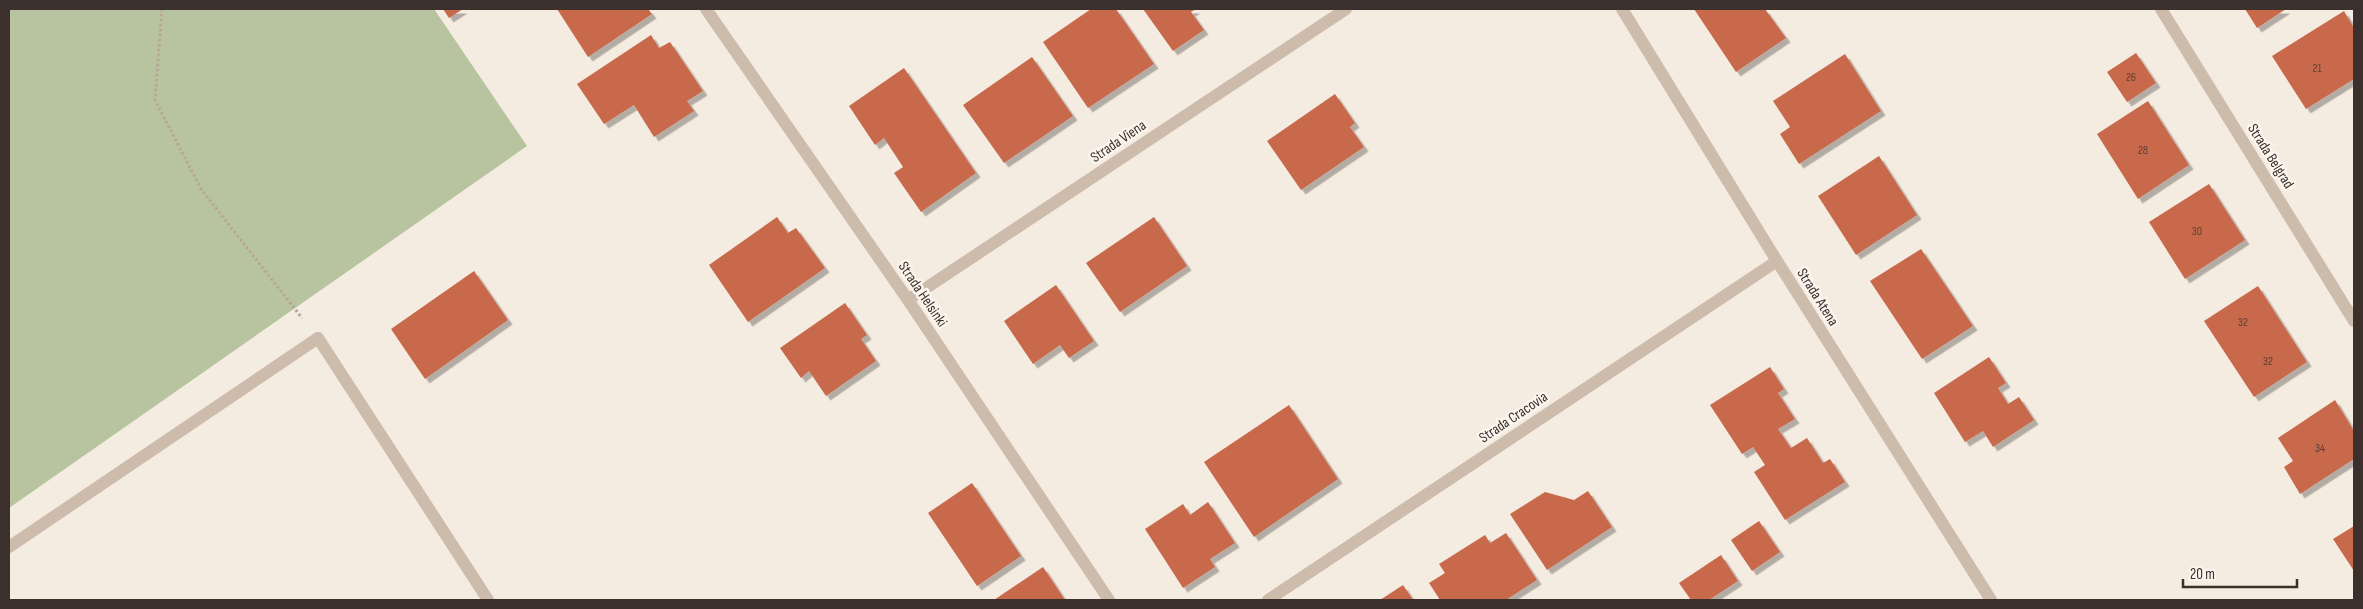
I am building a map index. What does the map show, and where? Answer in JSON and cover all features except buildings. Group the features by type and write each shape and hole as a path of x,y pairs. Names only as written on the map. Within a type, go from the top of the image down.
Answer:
{"street":[{"name":"Strada Helsinki","path":"706,9 908,300 1109,600"},
{"name":"Strada Viena","path":"908,300 1346,9"},
{"name":"Strada Atena","path":"1622,9 1777,262 1991,600"},
{"name":"Strada Belgrad","path":"2160,9 2354,321"},
{"name":"Strada Cracovia","path":"1268,600 1777,262"},
{"path":"9,547 318,338 488,600"}],"path":[{"path":"162,9 155,100 201,189 318,338"}],"green space":[{"path":"9,9 434,9 527,146 9,508"}]}
